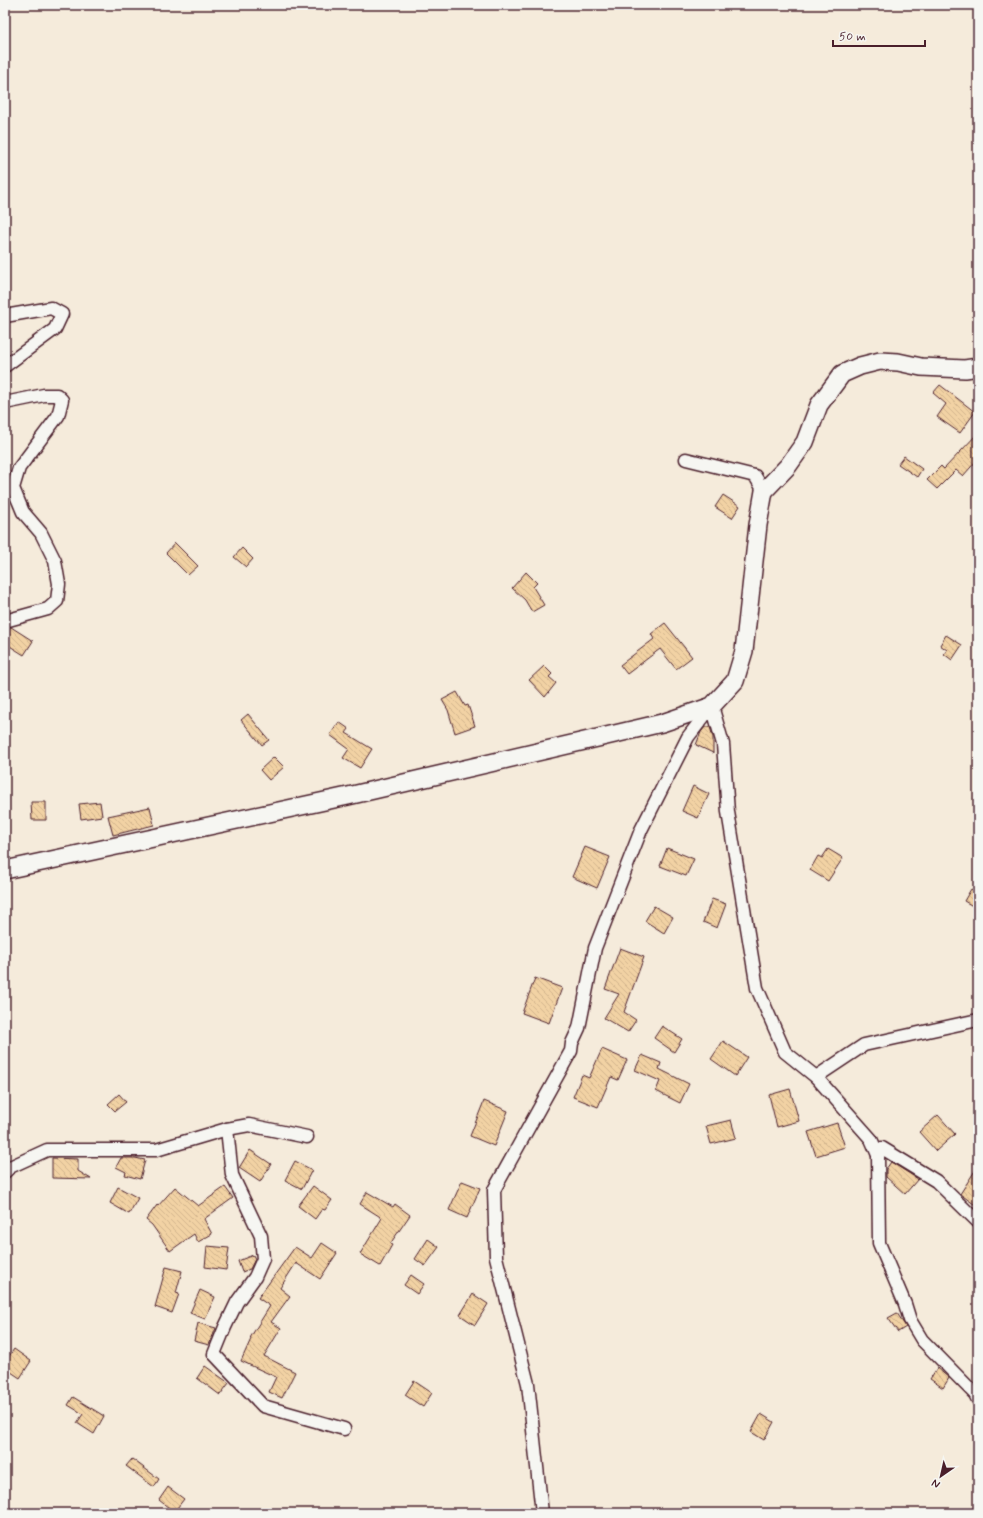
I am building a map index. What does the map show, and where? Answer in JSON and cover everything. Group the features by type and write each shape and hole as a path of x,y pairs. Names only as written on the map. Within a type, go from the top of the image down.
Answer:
{"street":[{"path":"5,316 51,308 62,314 55,329 5,366"},
{"path":"542,1513 528,1384 496,1257 494,1190 571,1051 572,1043 579,1028 594,948 641,830 688,737 712,706 735,681 744,651 758,525 764,491 788,466 804,442 819,405 842,374 860,366 880,361 898,362 921,367 966,369 978,366"},
{"path":"5,404 44,395 57,395 62,400 58,416 19,468 13,488 23,512 41,533 55,561 59,584 57,601 48,609 5,621"},
{"path":"686,458 755,476 764,491"},
{"path":"5,870 348,796 662,723 712,706"},
{"path":"712,706 723,744 728,812 757,988 785,1052 816,1077 871,1139 878,1155 879,1243 905,1304 910,1320 922,1340 975,1394 978,1400"},
{"path":"816,1077 864,1044 978,1020"},
{"path":"5,1172 10,1167 47,1150 156,1150 227,1129 250,1125 307,1137"},
{"path":"227,1129 232,1175 261,1236 263,1259 256,1277 237,1302 214,1354 263,1406 344,1429"},
{"path":"878,1155 882,1148 936,1181 978,1222"}],"building":[{"path":"940,385 975,412 960,433 937,417 946,404 933,393"},
{"path":"978,433 978,459 963,476 956,470 937,489 927,480 941,466 944,469"},
{"path":"904,456 922,469 917,477 898,464"},
{"path":"723,495 740,506 732,518 715,507"},
{"path":"175,543 198,566 188,575 166,553"},
{"path":"242,548 253,559 246,567 234,557"},
{"path":"526,572 537,583 533,587 544,605 532,612 525,600 512,588"},
{"path":"665,623 692,657 676,669 660,649 627,674 620,665 654,639 651,634"},
{"path":"11,627 33,641 24,655 5,643 5,628"},
{"path":"946,635 962,645 952,660 944,654 947,650 940,645"},
{"path":"544,666 552,674 549,677 556,683 545,697 529,680"},
{"path":"457,692 465,706 468,705 475,726 455,733 448,710 442,700"},
{"path":"248,714 269,740 262,745 241,720"},
{"path":"339,722 349,729 346,733 372,749 360,768 343,758 349,749 330,735"},
{"path":"705,727 710,727 713,737 713,753 696,745 701,732"},
{"path":"274,757 284,767 269,780 260,770"},
{"path":"693,786 709,794 698,818 682,811"},
{"path":"31,802 46,802 46,820 32,820"},
{"path":"100,802 102,816 81,819 79,804"},
{"path":"150,807 154,825 113,835 108,816"},
{"path":"585,847 610,857 597,888 572,877"},
{"path":"667,848 694,859 686,876 660,866"},
{"path":"828,849 843,858 828,881 810,870 818,856 822,858"},
{"path":"971,889 978,893 978,909 964,901"},
{"path":"712,899 726,904 717,928 703,922"},
{"path":"654,906 673,917 664,933 645,921"},
{"path":"620,948 644,957 624,1012 636,1020 628,1032 604,1018 619,994 605,989"},
{"path":"535,978 562,988 549,1023 522,1013"},
{"path":"662,1026 682,1039 674,1052 654,1038"},
{"path":"723,1041 747,1057 735,1076 711,1059"},
{"path":"602,1049 627,1060 618,1080 611,1077 598,1107 573,1097 582,1075 589,1078"},
{"path":"642,1055 661,1063 659,1069 689,1084 680,1103 656,1091 660,1081 635,1070"},
{"path":"790,1089 799,1121 777,1127 769,1095"},
{"path":"119,1094 126,1102 115,1111 108,1104"},
{"path":"484,1101 508,1111 494,1146 470,1136"},
{"path":"938,1115 955,1134 936,1151 919,1132"},
{"path":"731,1120 736,1138 711,1144 706,1126"},
{"path":"837,1123 845,1147 816,1156 808,1132"},
{"path":"250,1150 271,1164 260,1182 239,1168"},
{"path":"52,1158 78,1159 78,1171 91,1179 52,1178"},
{"path":"121,1158 145,1160 140,1179 125,1175 126,1172 116,1167"},
{"path":"295,1161 312,1170 302,1189 285,1180"},
{"path":"891,1162 918,1179 905,1194 886,1177 886,1169"},
{"path":"978,1166 978,1207 960,1194"},
{"path":"462,1181 480,1188 467,1218 449,1210"},
{"path":"313,1186 332,1200 325,1210 322,1209 315,1219 298,1206"},
{"path":"118,1187 138,1198 129,1214 110,1203"},
{"path":"175,1187 198,1206 225,1187 233,1198 204,1219 212,1234 198,1242 194,1234 170,1251 152,1225 146,1220 157,1205 158,1206"},
{"path":"367,1192 393,1207 395,1204 410,1215 390,1244 392,1245 380,1266 360,1254 382,1218 360,1204"},
{"path":"428,1239 439,1247 425,1266 415,1259"},
{"path":"322,1243 337,1253 320,1279 296,1263 280,1288 290,1296 271,1322 281,1328 264,1356 295,1372 282,1398 269,1392 276,1377 241,1361 251,1339 250,1338 270,1306 258,1298 295,1247 312,1258"},
{"path":"207,1246 229,1248 226,1270 205,1267"},
{"path":"253,1255 255,1259 250,1269 242,1272 238,1261"},
{"path":"166,1267 182,1271 176,1293 179,1294 172,1313 155,1307"},
{"path":"411,1275 424,1284 417,1294 404,1285"},
{"path":"200,1290 215,1297 205,1319 190,1313"},
{"path":"473,1294 488,1304 475,1325 460,1315"},
{"path":"897,1313 906,1327 898,1332 888,1318"},
{"path":"198,1323 216,1328 209,1345 194,1341"},
{"path":"14,1349 31,1361 20,1378 5,1368 5,1362"},
{"path":"205,1366 229,1383 220,1395 197,1378"},
{"path":"937,1368 949,1378 943,1388 930,1379"},
{"path":"414,1381 432,1393 423,1407 405,1395"},
{"path":"73,1397 104,1416 94,1434 77,1423 83,1414 68,1405"},
{"path":"761,1414 774,1422 764,1440 751,1432"},
{"path":"132,1459 159,1479 154,1487 126,1466"},
{"path":"168,1487 184,1499 174,1512 159,1500"}]}
